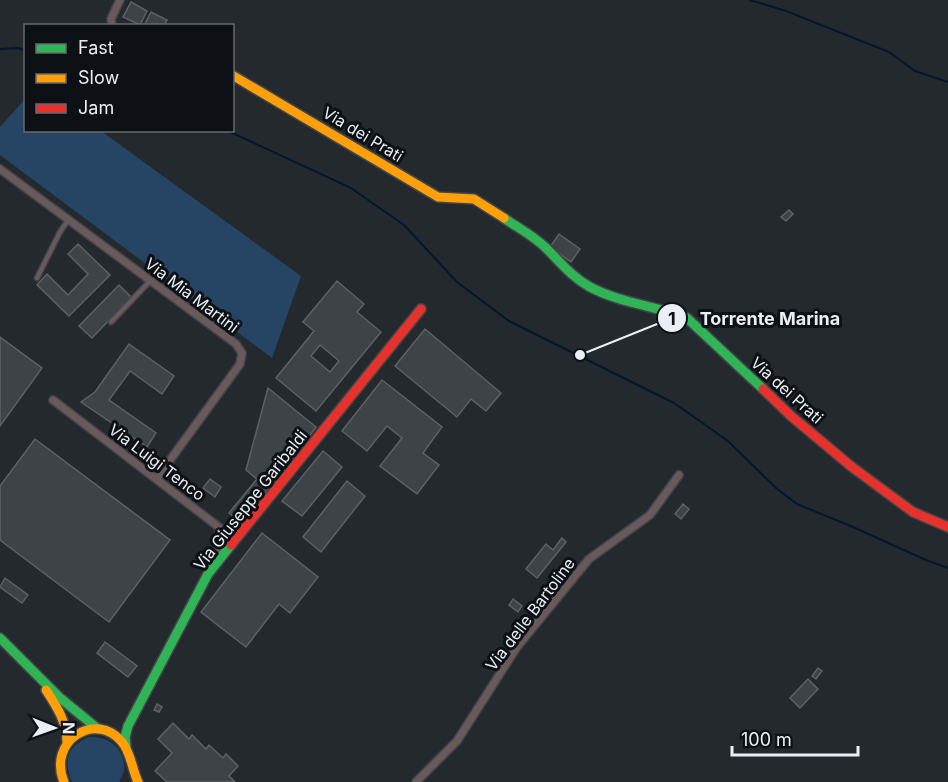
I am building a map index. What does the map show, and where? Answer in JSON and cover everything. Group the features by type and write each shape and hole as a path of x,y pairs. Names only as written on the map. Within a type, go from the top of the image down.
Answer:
{"street":[{"path":"112,24 111,19 120,0"},
{"name":"Via dei Prati","path":"234,76 438,197 474,199 485,205 544,246 567,272 590,287 611,296 687,318 793,417 852,467 913,512 948,527"},
{"name":"Via Mia Martini","path":"0,169 236,344 242,353 240,364 157,478"},
{"name":"Via Giuseppe Garibaldi","path":"126,746 125,737 128,726 208,574 421,309"},
{"name":"Via Luigi Tenco","path":"53,400 220,528 217,545 224,554"},
{"name":"Via delle Bartoline","path":"416,782 457,741 517,648 589,560 650,515 679,475"},
{"path":"0,638 42,682 79,716 119,738 126,746 138,782"},
{"path":"42,682 66,724 67,743"},
{"path":"64,782 60,772 60,756 67,743 79,733 88,730 123,730 128,726"},
{"path":"127,782 132,768"}],"lane":[{"path":"37,278 68,220"},
{"path":"111,322 150,281"}],"shaded area":[{"path":"24,100 24,132 102,132 301,276 272,358 0,155 0,127"},
{"path":"89,737 109,741 122,755 124,769 119,782 72,782 68,767 69,755 76,745"}],"building":[{"path":"131,2 147,11 140,24 123,17"},
{"path":"151,12 167,20 165,24 145,24"},
{"path":"789,210 793,214 786,221 781,217"},
{"path":"559,234 580,249 571,262 550,247"},
{"path":"78,244 110,275 69,316 37,285 47,274 68,295 88,274 68,254"},
{"path":"337,281 364,304 357,312 381,332 316,411 276,378 314,331 303,322","holes":["320,345 339,361 330,372 311,356"]},
{"path":"119,285 131,297 92,338 79,326"},
{"path":"425,329 501,393 486,411 471,399 457,417 395,366"},
{"path":"0,337 42,368 0,426"},
{"path":"129,344 174,376 162,394 130,371 109,400 156,433 147,447 81,402 95,392"},
{"path":"382,380 442,427 423,453 439,465 417,494 380,466 402,438 387,426 367,451 342,431"},
{"path":"268,388 316,427 242,523 229,513 257,479 246,470"},
{"path":"35,439 170,540 109,622 0,540 0,486"},
{"path":"323,451 342,467 302,516 282,501"},
{"path":"210,479 221,487 215,497 203,488"},
{"path":"347,481 365,496 321,552 303,537"},
{"path":"683,504 689,509 681,519 675,514"},
{"path":"262,533 318,577 290,613 279,604 246,647 201,612"},
{"path":"562,538 566,542 537,578 526,569 546,544 553,550"},
{"path":"5,578 28,595 22,603 0,587"},
{"path":"513,599 522,606 518,612 509,605"},
{"path":"105,642 137,666 128,677 97,653"},
{"path":"818,668 822,671 816,679 812,676"},
{"path":"808,679 818,689 800,708 790,698"},
{"path":"157,704 162,707 159,712 154,710"},
{"path":"173,723 189,739 192,735 206,749 209,745 223,758 226,754 238,766 229,776 235,782 167,782 155,771 172,753 158,739"}],"waterway":[{"path":"750,0 786,11 889,52 915,71 948,82"},
{"path":"0,49 24,50"},
{"path":"230,132 351,188 404,225 457,282 509,321 674,403 728,441 776,488 797,504 948,568"}],"traffic: fast":[{"path":"504,218 546,248 572,274 590,287 613,297 687,318 763,389"},
{"path":"126,746 125,737 128,726 208,574 231,545"},
{"path":"0,638 59,697 98,729"}],"traffic: slow":[{"path":"234,76 438,197 474,199 504,218"},
{"path":"46,690 63,721 67,743"},
{"path":"64,782 61,767 62,754 68,743 77,735 88,730 100,729 111,733 122,742 138,782"}],"traffic: jam":[{"path":"231,545 421,309"},
{"path":"763,389 791,416 852,467 913,512 948,527"}],"place":[{"name":"Torrente Marina","path":"580,355"}]}
